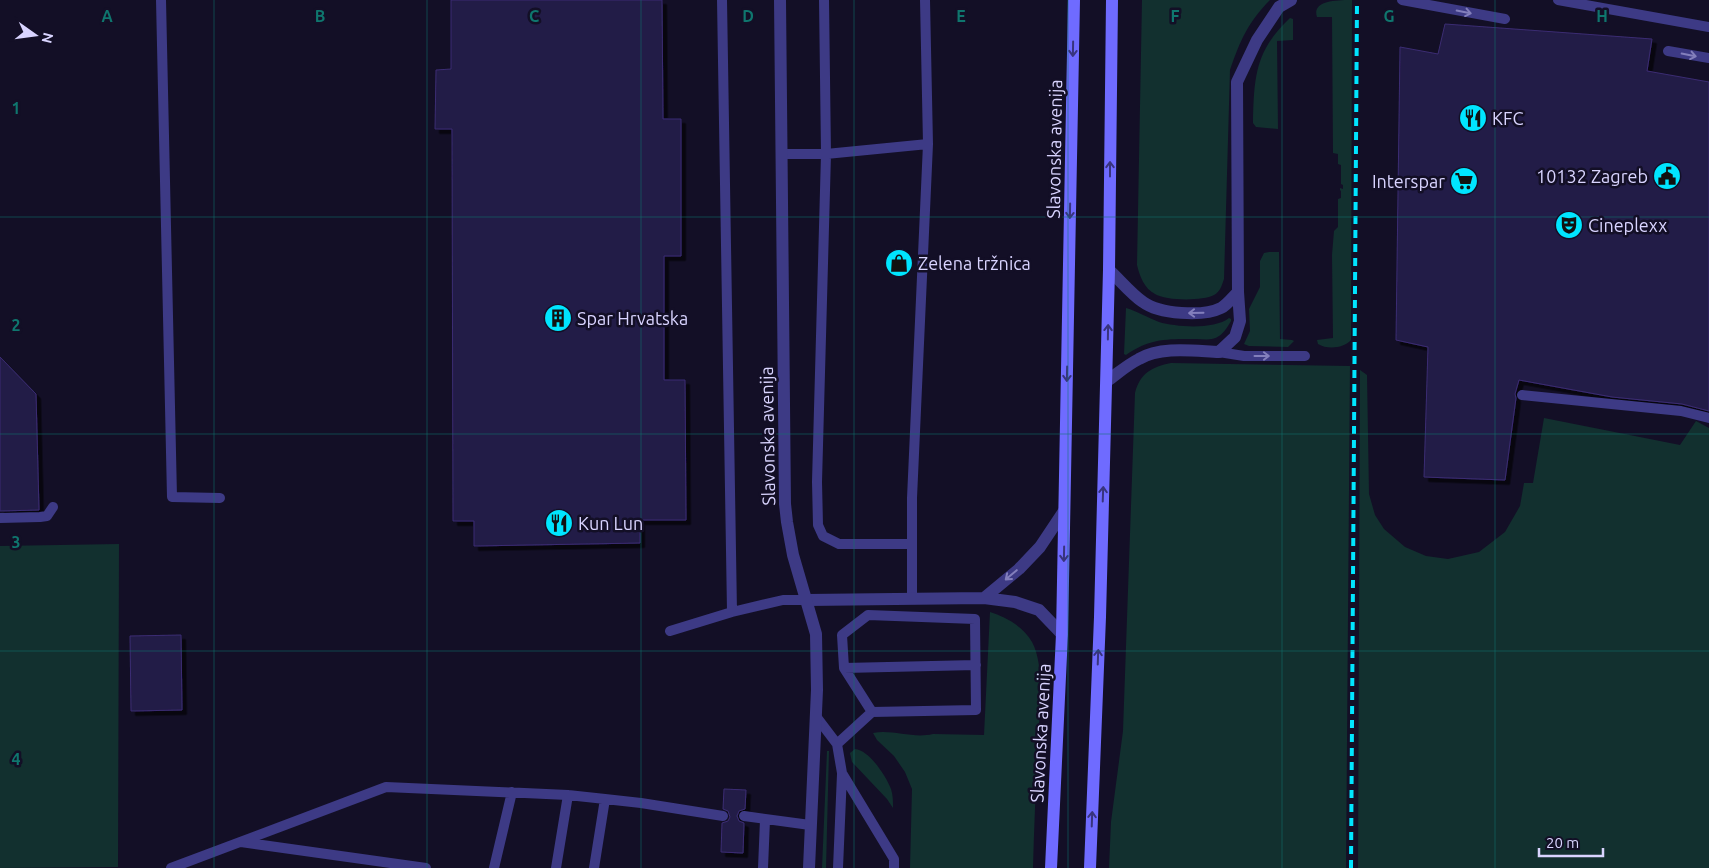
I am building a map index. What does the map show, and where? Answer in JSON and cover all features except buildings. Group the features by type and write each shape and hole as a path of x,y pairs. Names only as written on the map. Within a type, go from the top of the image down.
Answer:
{"main road":[{"name":"Slavonska avenija","path":"1050,868 1062,634 1074,0"},
{"path":"1090,868 1110,270 1112,0"}],"street":[{"name":"Slavonska avenija","path":"780,0 785,504 793,555 816,634 817,690 809,868"},
{"path":"1107,381 1140,358 1159,352 1179,350 1219,352 1235,337 1240,321 1238,292 1237,82 1257,40 1278,7 1291,0"},
{"path":"1110,270 1144,303 1181,313 1209,312 1222,307 1238,292"},
{"path":"984,598 1019,569 1040,547 1064,511"},
{"path":"807,600 984,598 1015,602 1039,610 1062,634"}],"lane":[{"path":"161,0 172,497 220,498"},
{"path":"722,0 732,612"},
{"path":"824,0 826,154 817,482 818,525 824,536 839,544 912,544"},
{"path":"912,599 912,488 928,144 925,0"},
{"path":"1402,0 1505,19"},
{"path":"1558,0 1709,27"},
{"path":"1668,51 1709,58"},
{"path":"782,154 826,154 928,144"},
{"path":"1219,352 1244,356 1305,356"},
{"path":"1522,395 1681,411 1709,418"},
{"path":"0,518 47,516 53,508"},
{"path":"670,631 732,612 784,600 807,600"},
{"path":"837,744 872,712 976,710 975,619 868,615 842,635 844,668 872,712"},
{"path":"844,668 976,665"},
{"path":"815,715 837,744 842,773 838,868"},
{"path":"842,773 894,859 894,868"},
{"path":"170,868 386,787 568,795 641,803 723,816"},
{"path":"494,868 512,792"},
{"path":"556,868 568,795"},
{"path":"594,868 605,799"},
{"path":"744,816 810,825"},
{"path":"763,868 765,820"},
{"path":"240,842 426,868"}],"green space":[{"path":"1142,0 1270,0 1256,16 1246,32 1230,70 1224,279 1218,292 1209,297 1176,299 1155,294 1143,282 1137,265"},
{"path":"1352,0 1351,340 1344,345 1331,347 1318,344 1317,340 1333,338 1332,255 1334,231 1338,227 1338,199 1341,198 1340,188 1343,189 1343,185 1341,184 1341,165 1338,164 1338,154 1333,153 1332,17 1317,17 1316,11 1318,7 1327,2"},
{"path":"1290,18 1293,19 1293,40 1277,41 1278,129 1256,127 1253,123 1253,107 1259,66 1270,42 1278,30"},
{"path":"1279,252 1280,339 1294,341 1288,347 1249,346 1244,344 1250,331 1249,309 1260,287 1260,261 1264,253"},
{"path":"1126,308 1159,322 1175,325 1205,326 1222,322 1229,318 1231,321 1223,333 1214,339 1177,339 1151,342 1126,355 1124,354"},
{"path":"1171,363 1350,366 1346,868 1109,868 1111,822 1123,731 1135,393 1140,380 1148,372"},
{"path":"1360,370 1367,375 1369,494 1375,515 1384,529 1405,547 1426,556 1448,559 1479,552 1505,532 1520,506 1524,483 1533,483 1544,418 1680,445 1696,421 1709,428 1709,868 1358,868"},
{"path":"119,544 118,867 0,868 0,546"},
{"path":"990,612 1019,627 1029,637 1039,665 1040,709 1033,868 910,868 912,789 905,772 894,756 877,740 873,733 984,735"},
{"path":"855,749 866,754 885,777 893,796 893,808 887,799 852,762 850,753"},
{"path":"827,751 829,751 826,868 822,868"}],"railway":[{"path":"1351,868 1357,0"}],"place":[{"name":"KFC","path":"1473,118"},
{"name":"10132 Zagreb","path":"1667,176"},
{"name":"Interspar","path":"1464,181"},
{"name":"Cineplexx","path":"1569,225"},
{"name":"Zelena tržnica","path":"899,263"},
{"name":"Spar Hrvatska","path":"558,318"},
{"name":"Kun Lun","path":"559,523"}]}
